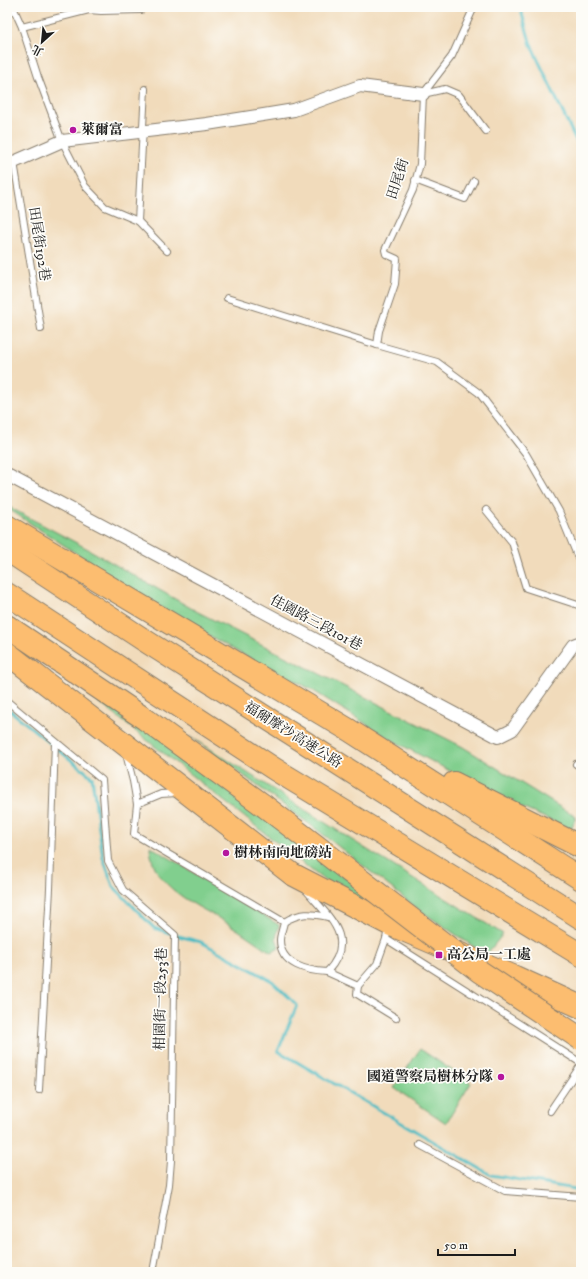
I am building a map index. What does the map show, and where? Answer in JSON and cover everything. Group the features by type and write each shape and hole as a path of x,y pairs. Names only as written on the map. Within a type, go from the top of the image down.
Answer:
{"highway":[{"path":"7,526 349,730 581,879"},
{"name":"福爾摩沙高速公路","path":"7,550 144,640 581,918"},
{"path":"7,594 276,770 581,955"},
{"path":"7,626 145,718 263,805 479,971 581,1039"},
{"path":"7,654 292,874 388,931 515,977 571,1007"},
{"path":"349,730 581,847"}],"street":[{"path":"10,163 62,141 207,124 294,110 360,86 423,94"},
{"name":"佳園路三段101巷","path":"7,475 498,736 512,730 574,645 581,642"}],"lane":[{"path":"13,7 22,27 38,77 62,141 85,186 105,207 138,221 167,251"},
{"path":"423,94 452,56 474,7"},
{"path":"22,27 89,10 141,10"},
{"path":"138,221 145,89"},
{"path":"423,94 444,89 459,96 486,132"},
{"name":"田尾街","path":"377,346 379,331 395,284 397,259 386,254 384,250 413,190 420,164 423,94"},
{"name":"田尾街192巷","path":"10,163 41,329"},
{"path":"415,180 465,199 474,181"},
{"path":"227,298 377,346 437,362 478,393 526,454 559,511 581,564"},
{"path":"486,510 512,542 526,588 581,606"},
{"name":"柑園街一段253巷","path":"7,701 102,780 108,861 123,890 175,935 171,1161 169,1185 153,1272"},
{"path":"39,1090 50,890 55,742"},
{"path":"123,743 133,781 136,804 134,834 284,922"},
{"path":"136,804 161,794 187,794"},
{"path":"292,874 339,932 341,944 336,962 327,972"},
{"path":"328,917 310,913 295,915 284,922 280,941 285,955 295,965 312,971 327,972 358,986"},
{"path":"396,1018 357,994 358,986 377,964 388,931 581,1064 550,1111"},
{"path":"420,1145 505,1191 581,1197"}],"green space":[{"path":"7,506 88,549 196,611 463,747 576,817 571,829 508,802 390,739 309,688 236,651 146,599 7,508"},
{"path":"86,692 155,733 403,921 339,892"},
{"path":"190,736 363,847 503,934 486,955 418,909 320,832"},
{"path":"150,846 279,925 276,938 279,947 271,952 233,926 177,893 158,873 152,861"},
{"path":"420,1049 471,1083 446,1123 394,1088"}],"waterway":[{"path":"520,7 531,45 581,151"},
{"path":"7,708 92,777 103,858 113,886 154,928 170,933"},
{"path":"175,935 201,942 272,981 297,1005 278,1051 491,1175 581,1190"}],"place":[{"name":"萊爾富","path":"73,130"},
{"name":"樹林南向地磅站","path":"226,853"},
{"name":"高公局一工處","path":"439,955"},
{"name":"國道警察局樹林分隊","path":"501,1077"}]}
